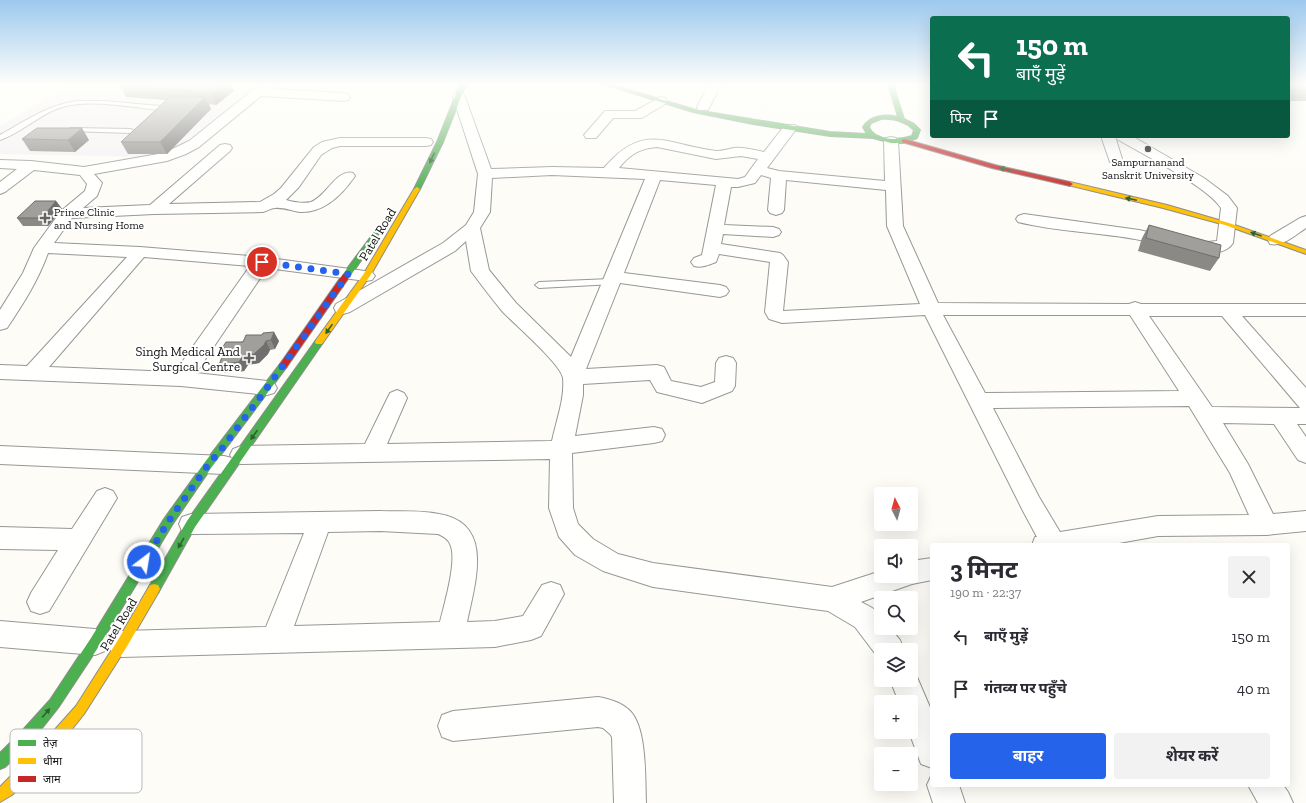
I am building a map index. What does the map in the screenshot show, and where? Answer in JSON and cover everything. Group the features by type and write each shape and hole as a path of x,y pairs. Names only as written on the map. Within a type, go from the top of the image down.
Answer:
{"street":[{"path":"0,164 31,165 84,170 167,157 194,144 222,121"},
{"name":"Patel Road","path":"64,729 80,710 122,644 191,524 366,276 414,196 447,121"},
{"path":"343,308 449,247 472,228 482,212 485,174 470,121"},
{"path":"591,135 603,121"},
{"path":"754,121 830,134 889,139 935,150 1014,163 1167,198 1228,219 1306,242"},
{"path":"791,121 828,126 844,125"},
{"path":"857,123 864,121"},
{"path":"870,121 867,123 866,127 889,139 914,137 920,132 912,124 906,121"},
{"path":"485,174 552,171 608,172 724,182 745,182 750,180 790,128"},
{"path":"1109,138 1115,159"},
{"path":"1024,219 1139,235 1198,248 1220,247 1225,243 1229,208 1224,199 1125,138"},
{"path":"889,139 895,226 931,308 1050,543"},
{"path":"66,214 154,209 264,207 273,203 293,183 316,152 320,148 329,144 340,142 426,142"},
{"path":"608,172 623,154 643,143 654,143 716,155 740,152 767,157"},
{"path":"948,144 974,157"},
{"path":"154,209 225,148"},
{"path":"0,189 31,165"},
{"path":"0,324 21,294 32,273 42,248 66,214 92,193 95,183 84,170"},
{"path":"758,170 779,175 893,186"},
{"path":"776,210 779,175"},
{"path":"273,203 307,207 316,205 328,196 348,176"},
{"path":"654,176 573,377 573,395 562,448 561,508 568,530 584,547 612,563 654,575 832,599 864,618 884,643"},
{"path":"700,262 710,258 724,182"},
{"path":"1228,219 1274,233 1306,252"},
{"path":"1274,233 1306,220"},
{"name":"Patel Road","path":"33,729 54,704 95,642 168,522 208,465 267,388 381,226"},
{"path":"472,228 480,271 509,307 552,349 569,368 573,377"},
{"path":"716,229 773,232"},
{"path":"42,248 140,252 262,262 366,276"},
{"path":"712,248 769,256 778,259 779,262 774,312 776,315 782,317 931,308 1135,308 1305,311"},
{"path":"32,373 140,252"},
{"path":"181,379 262,262"},
{"path":"612,280 720,291"},
{"path":"1135,308 1159,348 1200,406 1240,470 1266,525"},
{"path":"1226,309 1306,402"},
{"path":"573,377 657,372 664,388 702,395 725,386 726,363"},
{"path":"0,372 181,379 267,388"},
{"path":"372,453 397,398"},
{"path":"979,401 1200,406 1280,416 1306,416"},
{"path":"1280,416 1306,454"},
{"path":"1,456 208,465 236,460 372,453 562,448 654,435"},
{"path":"40,602 105,498"},
{"path":"191,524 380,521 439,524 452,529 460,536 464,548 465,566 451,635"},
{"path":"1057,543 1158,526 1266,525 1306,521"},
{"path":"275,640 320,522"},
{"path":"0,538 78,540"},
{"path":"918,572 930,569"},
{"path":"832,599 881,583"},
{"path":"122,644 495,634 531,627 551,594"},
{"path":"0,634 95,642"},
{"path":"908,687 914,700 930,747"},
{"path":"453,726 598,712 610,714 621,722 627,736 631,785 630,803"},
{"name":"Patel Road","path":"0,762 10,752"},
{"name":"Patel Road","path":"0,795 10,787"},
{"path":"944,787 949,803"},
{"path":"1265,787 1277,803"}],"lane":[{"path":"0,138 29,121"},
{"path":"17,128 32,129"},
{"path":"62,130 130,132"},
{"path":"539,285 612,280"}],"shaded area":[{"path":"8,121 211,121 166,157 0,154 0,126"}],"building":[{"path":"143,121 181,121 160,142 121,142"},
{"path":"37,128 82,128 68,140 22,139"},
{"path":"35,201 56,201 42,218 17,218"},
{"path":"1149,225 1221,245 1219,258 1146,238"},
{"path":"274,332 271,340 266,341 264,345 254,354 243,356 239,362 219,365 222,357 229,356 233,349 222,348 226,342 243,342 246,335 262,335 263,333"}],"traffic: fast":[{"path":"417,189 440,142 448,121"},
{"path":"750,121 830,134 873,136"},
{"path":"870,121 866,127 868,132 873,136"},
{"path":"873,136 891,141 904,141 915,137 917,130 906,121"},
{"path":"346,276 378,231"},
{"path":"154,589 191,524 319,342"},
{"path":"33,729 54,704 95,642 168,522 208,465 283,366"},
{"path":"0,762 10,752"}],"traffic: slow":[{"path":"1070,184 1165,206 1227,224 1306,252"},
{"path":"319,342 366,276 417,189"},
{"path":"64,729 80,710 122,644 154,589"},
{"path":"0,795 10,787"}],"traffic: jam":[{"path":"904,141 994,167 1070,184"},
{"path":"283,366 346,276"}],"place":[{"name":"Sampurnanand Sanskrit University","path":"1148,149"},
{"name":"Prince Clinic and Nursing Home","path":"45,218"},
{"name":"Singh Medical And Surgical Centre","path":"249,358"}],"route":[{"path":"144,562 168,522 208,465 267,388 348,274 262,262"}]}
